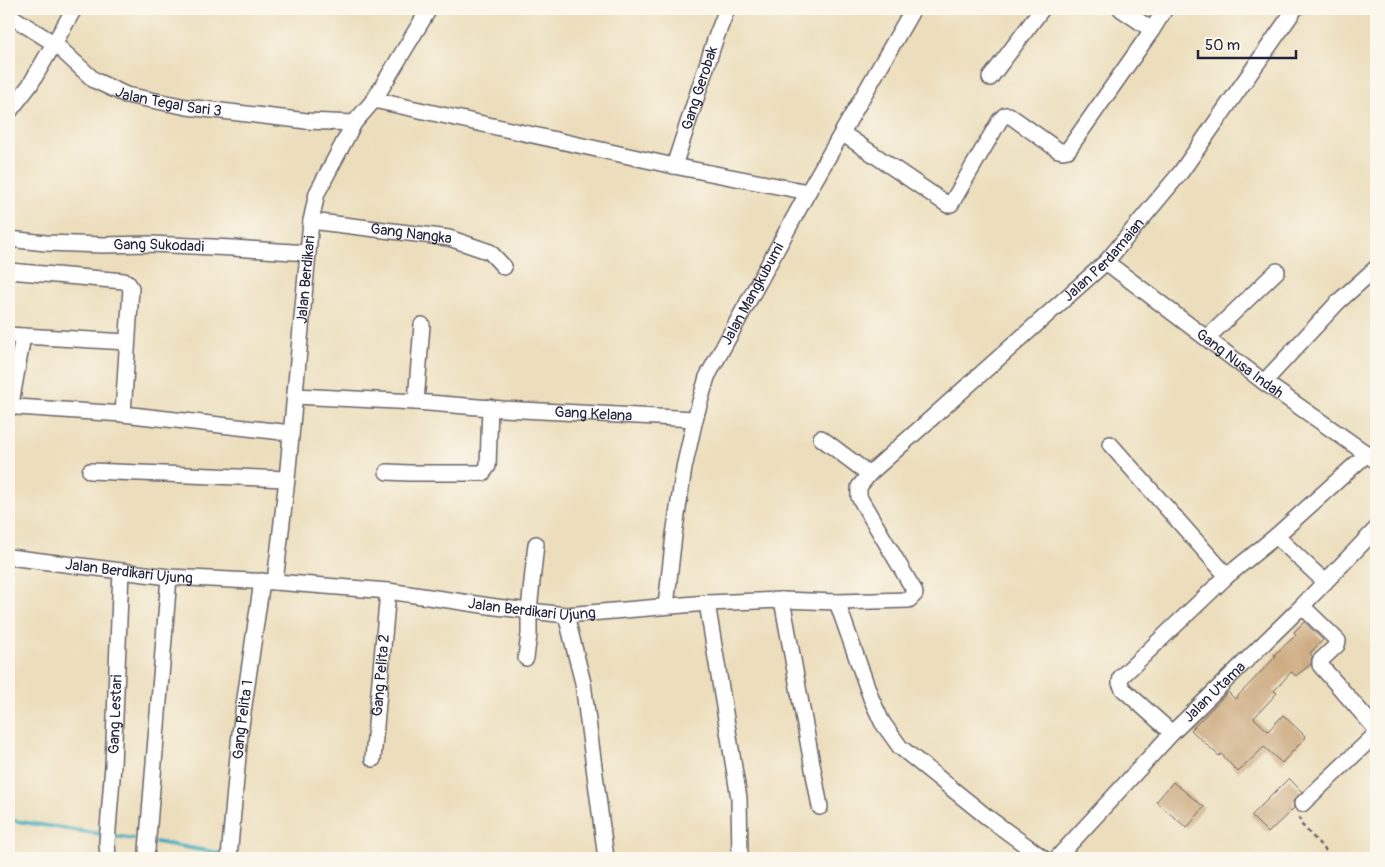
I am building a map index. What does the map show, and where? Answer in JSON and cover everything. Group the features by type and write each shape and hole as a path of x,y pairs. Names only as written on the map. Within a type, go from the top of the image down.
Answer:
{"street":[{"path":"9,112 30,85 74,9"},
{"name":"Jalan Berdikari","path":"269,582 287,479 311,221 316,193 354,123 374,100 429,9"},
{"name":"Gang Gerobak","path":"674,166 727,9"},
{"name":"Jalan Mangkubumi","path":"666,606 681,487 695,419 707,377 808,192 913,9"},
{"path":"990,78 1042,9"},
{"path":"1121,9 1152,30"},
{"path":"842,133 948,205 951,204 1000,120 1005,115 1009,114 1058,150 1063,152 1068,150 1165,9"},
{"name":"Jalan Perdamaian","path":"869,474 1106,262 1181,172 1294,9"},
{"name":"Jalan Tegal Sari 3","path":"9,15 55,44 94,80 126,95 187,107 307,121 354,123"},
{"path":"374,100 674,166 808,192"},
{"name":"Gang Nangka","path":"311,221 449,238 490,252 504,267"},
{"name":"Gang Sukodadi","path":"9,239 46,243 151,244 308,253"},
{"name":"Gang Nusa Indah","path":"1106,262 1264,382 1372,457"},
{"path":"1264,382 1338,302 1376,268"},
{"path":"9,271 127,282 131,288 123,414"},
{"path":"1207,338 1277,271"},
{"path":"416,402 422,325"},
{"path":"127,342 16,335 12,403 17,407 123,414 291,432"},
{"name":"Gang Kelana","path":"295,396 695,419"},
{"path":"387,472 483,473 488,466 490,407"},
{"path":"822,438 869,474"},
{"path":"1110,444 1228,576"},
{"path":"1172,733 1123,689 1120,683 1121,677 1228,576 1372,457"},
{"path":"90,471 287,479"},
{"name":"Jalan Berdikari Ujung","path":"9,557 168,577 388,591 566,615 706,603 782,600 837,602 909,600 915,594 914,590 859,497 859,487 869,474"},
{"name":"Jalan Utama","path":"1057,858 1172,733 1302,606 1376,528"},
{"path":"1276,536 1325,582"},
{"path":"526,658 536,544"},
{"name":"Gang Lestari","path":"108,858 107,842 121,571"},
{"path":"147,850 168,577"},
{"name":"Gang Pelita 1","path":"229,858 240,733 269,582"},
{"name":"Gang Pelita 2","path":"373,759 388,591"},
{"path":"782,600 820,807"},
{"path":"837,602 871,698 882,722 900,747 987,817 1042,858"},
{"path":"706,603 739,798 740,858"},
{"path":"1302,606 1338,641 1337,645 1320,661 1320,665 1376,729"},
{"path":"566,615 583,683 606,858"},
{"path":"1302,804 1376,734"}],"path":[{"path":"1302,804 1298,809 1301,824 1328,853"}],"building":[{"path":"1304,622 1323,640 1310,653 1312,656 1311,664 1296,676 1291,672 1274,691 1277,693 1254,718 1268,731 1283,715 1306,737 1282,763 1264,747 1238,772 1221,754 1219,756 1191,730 1228,692 1235,699 1276,656 1274,655 1296,635 1294,632"},
{"path":"1289,778 1302,792 1293,801 1294,808 1268,833 1251,816"},
{"path":"1173,782 1204,807 1187,828 1156,802"}],"waterway":[{"path":"9,820 101,834"},
{"path":"115,836 134,839"},
{"path":"156,842 219,853"},
{"path":"240,856 256,858"}]}
